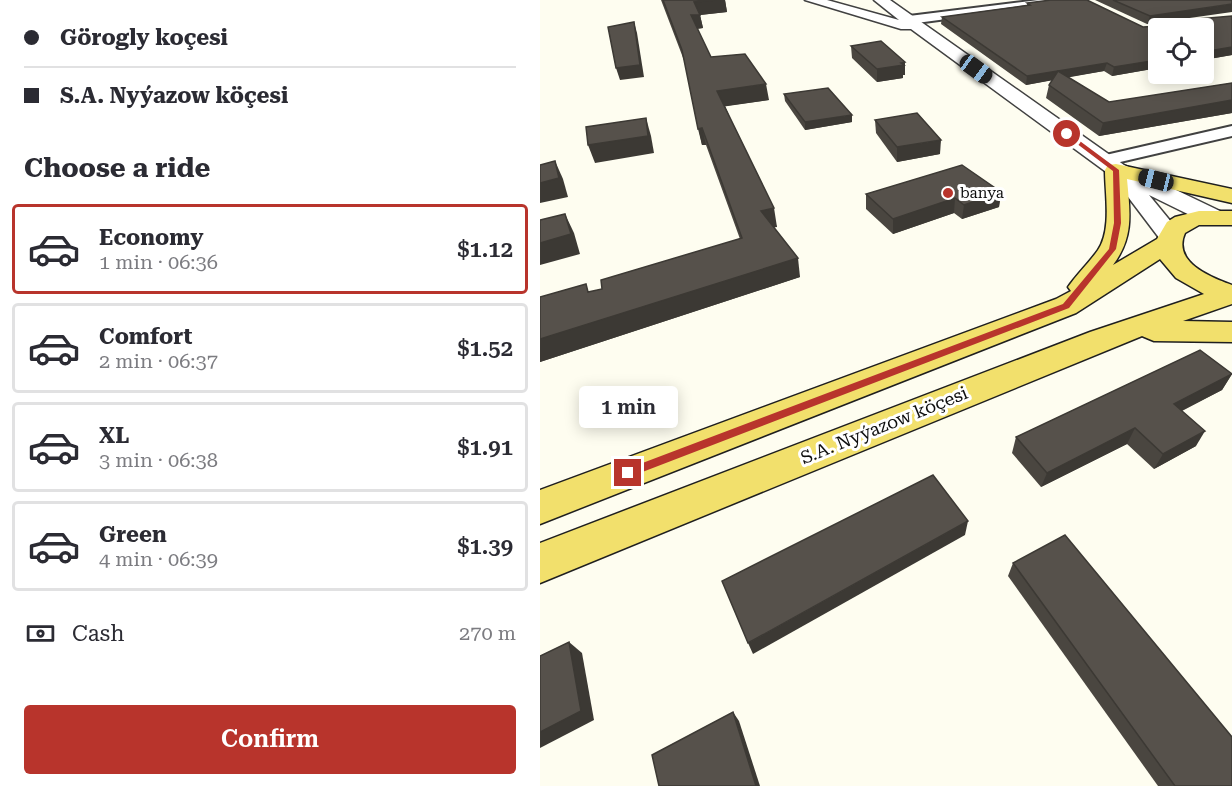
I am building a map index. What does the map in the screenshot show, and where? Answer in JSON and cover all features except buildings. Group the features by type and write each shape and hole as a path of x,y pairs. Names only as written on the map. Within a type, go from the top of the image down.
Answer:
{"main road":[{"path":"1066,306 1113,249 1118,223 1109,165 1232,196"},
{"path":"540,507 1066,306 1168,239 1178,225 1193,219 1222,218"},
{"path":"1168,239 1172,258 1185,272 1205,285 1232,295"},
{"name":"S.A. Nyýazow köçesi","path":"540,563 1101,339 1232,295"},
{"path":"1101,339 1167,330 1232,332"}],"street":[{"path":"814,1 844,0"},
{"path":"881,0 913,18 1109,165 1222,218"},
{"path":"967,0 984,10"},
{"path":"814,1 913,18 1066,0"},
{"path":"1109,165 1232,131"},
{"path":"1109,165 1168,239"}],"place":[{"name":"banya","path":"948,193"}],"route":[{"path":"628,473 1066,306 1113,249 1118,223 1116,170 1067,134"}]}
